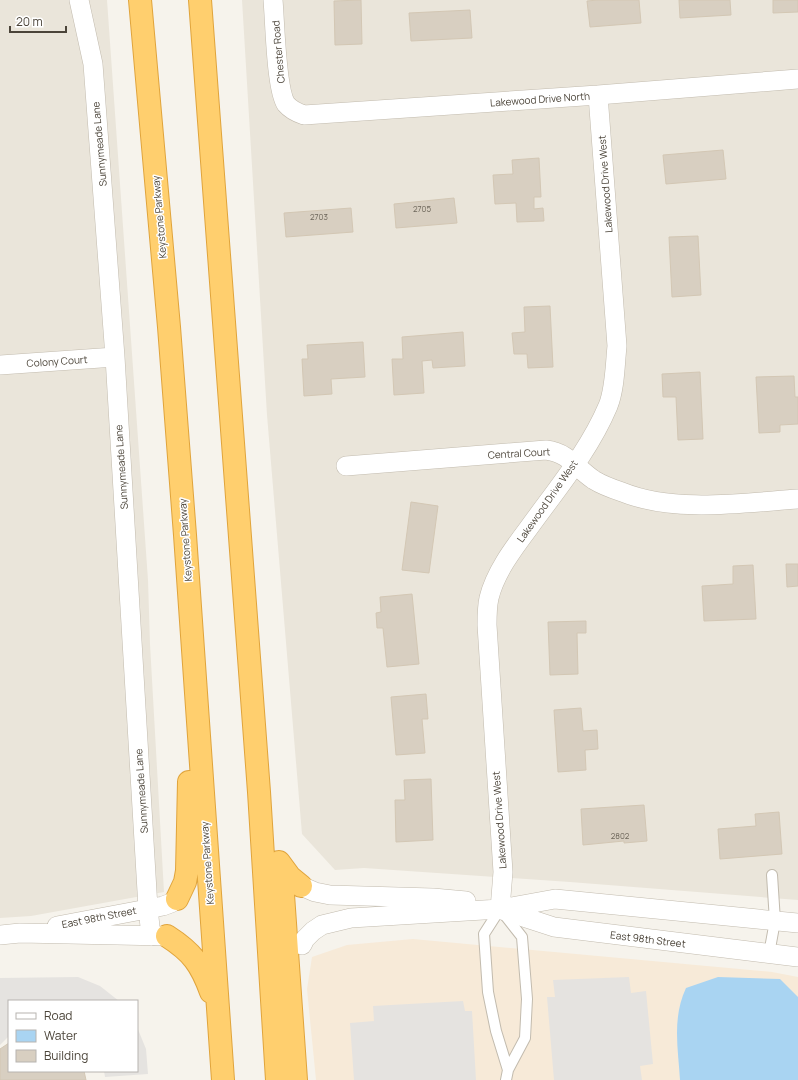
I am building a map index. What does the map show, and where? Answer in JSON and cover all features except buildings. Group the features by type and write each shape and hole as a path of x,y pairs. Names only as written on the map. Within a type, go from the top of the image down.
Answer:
{"highway":[{"path":"130,0 144,31"},
{"name":"Keystone Parkway","path":"140,0 144,31 185,535 192,657 223,1080"},
{"path":"200,0 259,792 277,1080"},
{"path":"177,898 185,882 187,871 192,657"},
{"path":"259,792 267,837 272,851 290,877 301,886"},
{"path":"281,866 296,1080"},
{"path":"159,936 186,950 195,959 204,972 218,1012"},
{"path":"302,945 300,966 305,1080"}],"street":[{"name":"Sunnymeade Lane","path":"79,0 93,64 114,357 148,908 159,936"},
{"name":"Chester Road","path":"273,0 280,85 286,104"},
{"name":"Lakewood Drive North","path":"286,104 294,111 304,115 598,95 798,79"},
{"name":"Lakewood Drive West","path":"500,909 503,872 486,625 489,598 498,575 511,552 574,464 596,430 608,405 614,379 617,346 598,95"},
{"name":"Colony Court","path":"0,365 114,357"},
{"name":"Central Court","path":"346,466 546,450 556,452 594,480 646,501 677,505 699,505 798,499"},
{"name":"East 98th Street","path":"301,886 315,892 330,895 463,901 500,909 554,927 798,957"},
{"name":"East 98th Street","path":"0,935 20,933 148,908 171,903 177,898"},
{"name":"East 98th Street","path":"302,945 305,939 322,925 351,918 500,909 555,899 798,923"},
{"name":"East 98th Street","path":"20,933 159,936"}],"lane":[{"path":"769,954 775,921 772,875"},
{"path":"500,909 522,937 527,999 525,1038 507,1075 488,992 484,934 500,909"}],"shaded area":[{"path":"0,0 107,0 148,580 150,644 164,892 31,916 0,918"},
{"path":"242,0 798,0 798,900 364,868 335,870 302,834 267,415"},
{"path":"413,939 772,972 798,977 798,1080 316,1080 307,989 312,957 347,945"},
{"path":"78,977 100,986 118,1000 8,1000 8,1037 0,1045 0,978"},
{"path":"629,977 631,993 646,991 653,1064 640,1066 642,1080 554,1080 547,997 555,997 553,980"},
{"path":"463,1001 465,1011 472,1011 476,1080 354,1080 350,1023 374,1021 373,1006"},
{"path":"138,1029 146,1049 148,1074 105,1077 104,1072 138,1072"}],"water":[{"path":"718,977 780,979 798,997 798,1080 680,1080 677,1022 686,988"}]}
